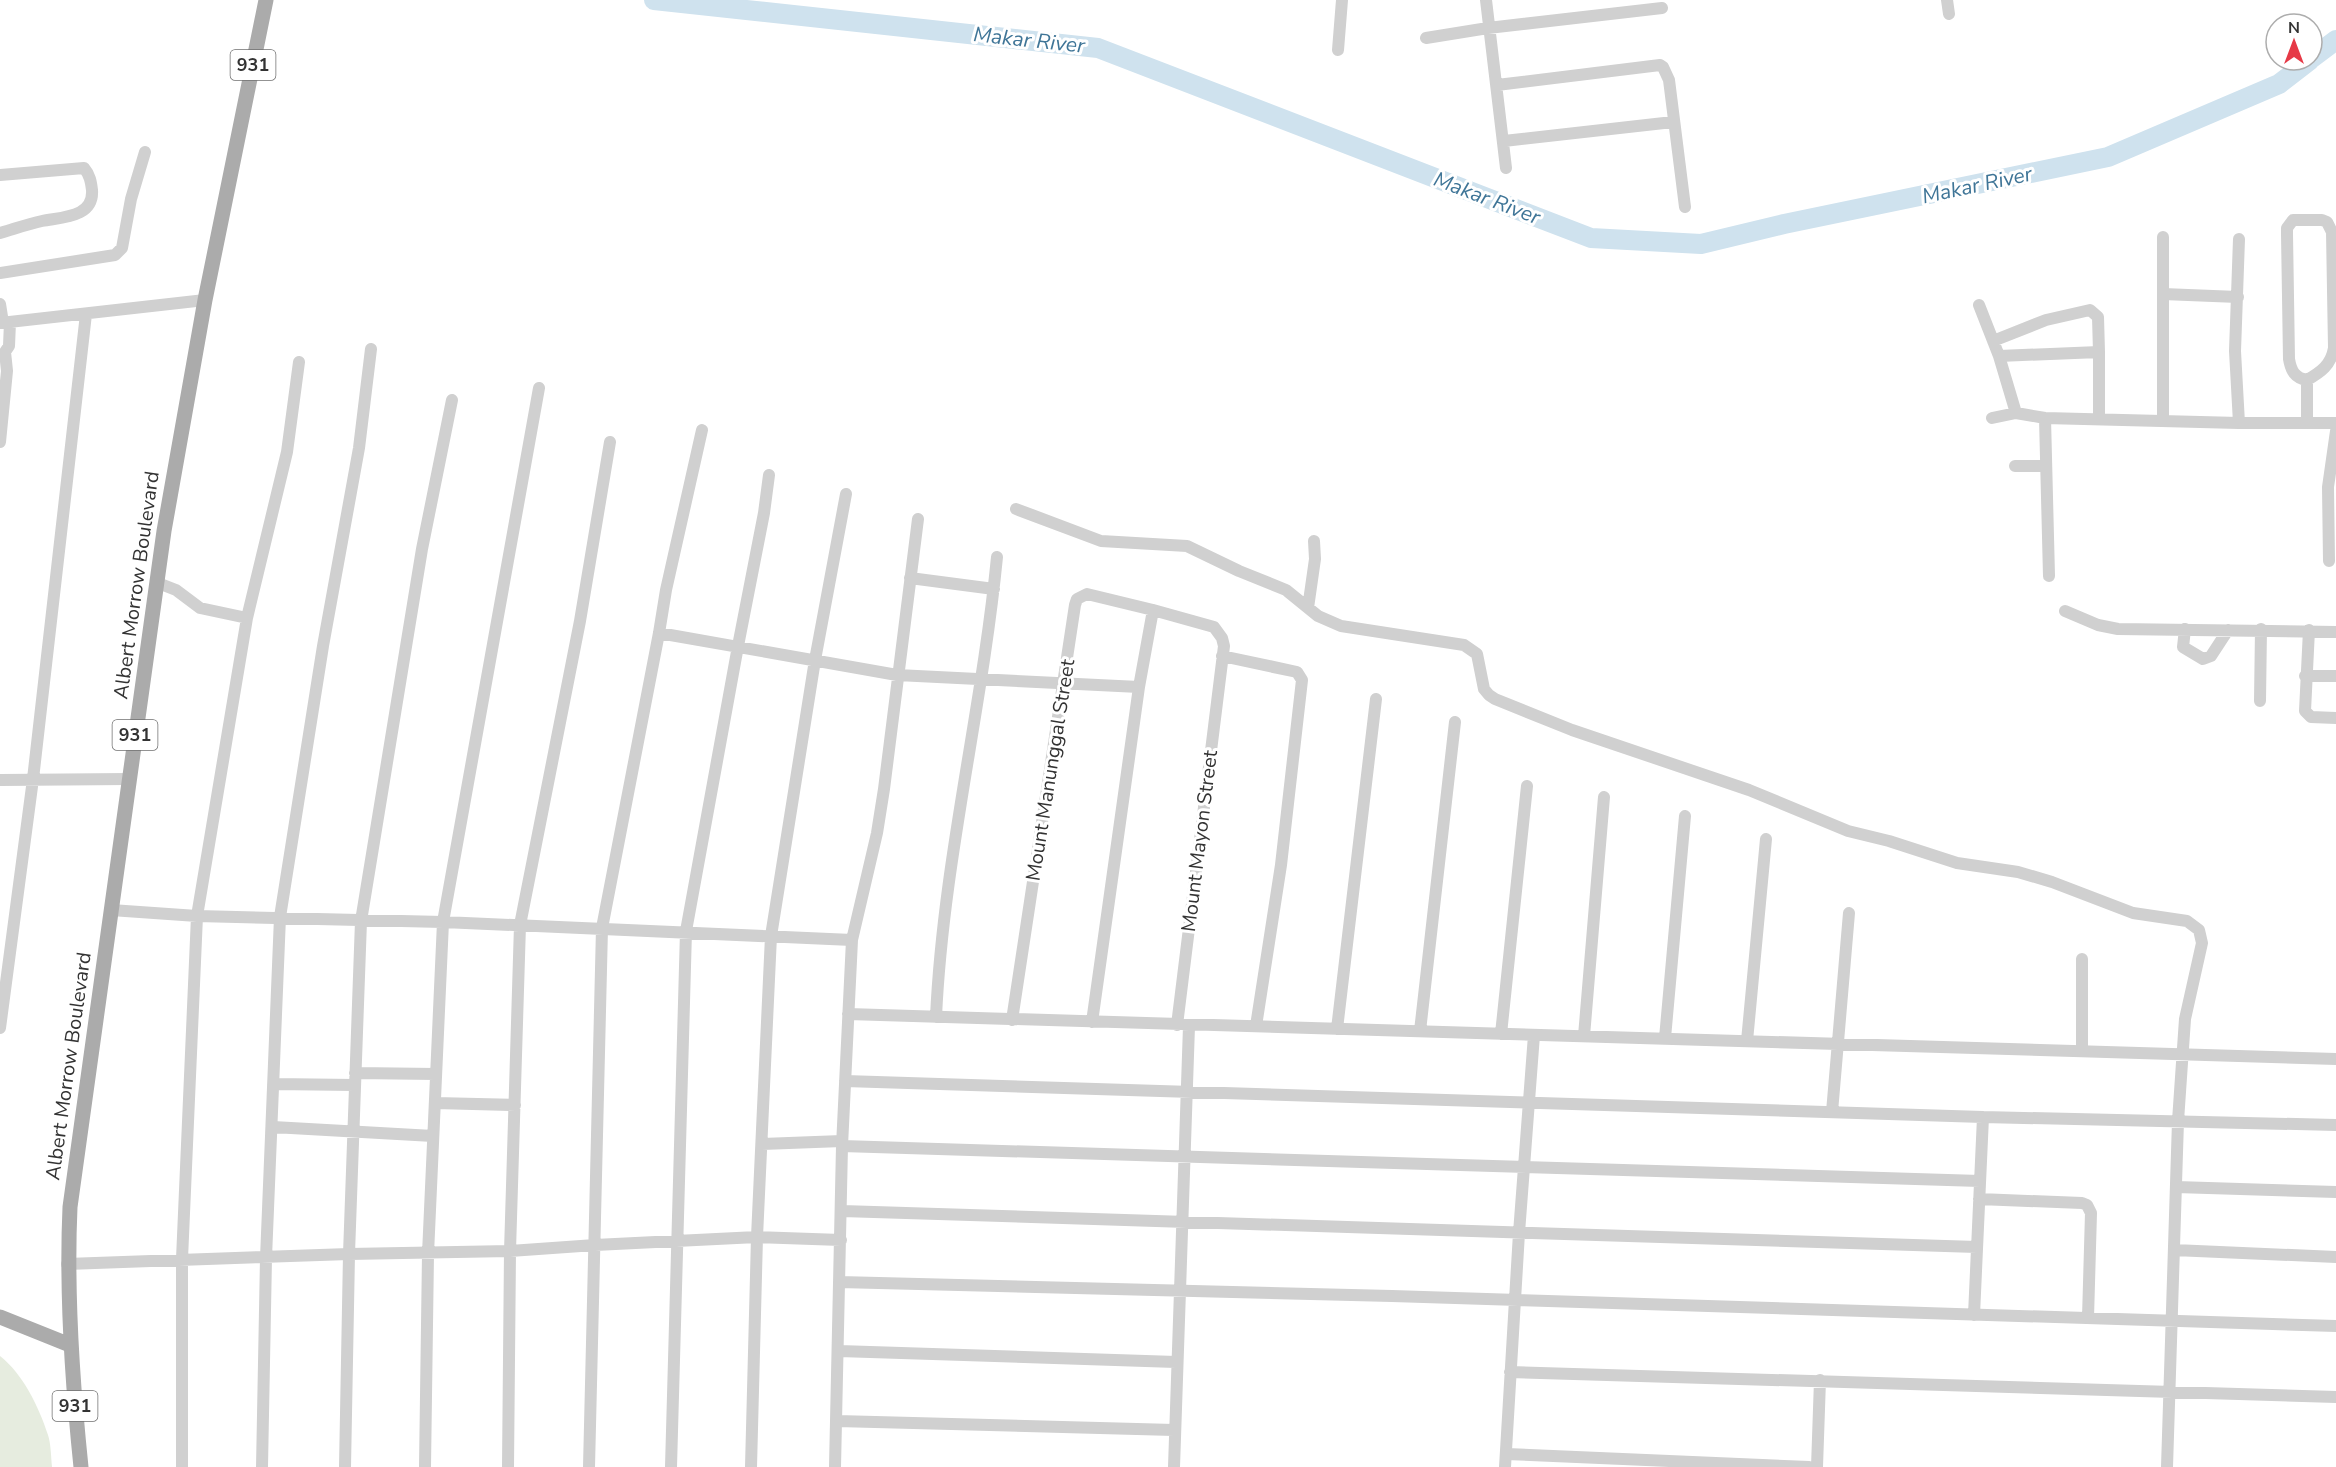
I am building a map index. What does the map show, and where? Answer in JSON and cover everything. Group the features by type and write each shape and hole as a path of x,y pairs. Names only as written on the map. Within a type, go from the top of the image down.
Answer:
{"main road":[{"name":"Albert Morrow Boulevard","path":"81,1467 70,1345 67,1264 70,1207 164,531 205,300 266,0"},
{"path":"0,1317 70,1345"}],"street":[{"path":"1338,50 1342,0"},
{"path":"1486,0 1506,168"},
{"path":"1947,0 1949,14"},
{"path":"1426,38 1488,28 1662,8"},
{"path":"1497,85 1660,65 1666,70 1668,80 1685,207"},
{"path":"1504,141 1673,122"},
{"path":"0,273 115,255 119,252 122,248 131,199 145,152"},
{"path":"0,175 84,168 91,179 92,198 90,205 73,216 39,222 0,233"},
{"path":"2293,220 2322,220 2327,222 2332,232 2334,348 2329,363 2324,369 2307,380 2300,379 2294,374 2289,359 2288,228 2293,220"},
{"path":"2163,237 2163,420"},
{"path":"2239,239 2235,351 2239,423"},
{"path":"2163,294 2238,297"},
{"path":"4,323 205,300"},
{"path":"0,304 9,346 5,352 7,370 0,442"},
{"path":"1979,304 1999,356 2016,413"},
{"path":"1993,340 2046,320 2090,310 2097,317 2099,418"},
{"path":"0,1028 33,779 86,314"},
{"path":"262,1467 266,1258 280,918 322,646 359,448 371,349"},
{"path":"1999,356 2099,352"},
{"path":"182,1467 182,1259 197,916 247,618 287,452 299,362"},
{"path":"2307,380 2307,422"},
{"path":"425,1467 428,1254 443,922 539,388"},
{"path":"345,1467 349,1254 362,921 422,549 452,400"},
{"path":"1992,417 2016,413 2045,418 2336,423"},
{"path":"2045,418 2049,576"},
{"path":"589,1467 602,928 666,590 702,430"},
{"path":"2329,561 2328,488 2336,431"},
{"path":"508,1467 510,1251 520,925 580,621 610,442"},
{"path":"2015,466 2046,466"},
{"path":"671,1467 686,931 764,513 769,475"},
{"path":"751,1467 757,1237 771,936 815,660 846,494"},
{"path":"1016,509 1101,541 1187,546 1286,590 1318,616 1341,626 1464,645 1477,654 1484,689 1495,699 1594,738 1749,790 1848,831 1889,841 1957,863 2027,874 2133,913 2187,921 2199,930 2202,943 2187,1005 2178,1121 2167,1467"},
{"path":"835,1467 842,1144 852,940 877,833 918,519"},
{"path":"1308,608 1315,559 1314,541"},
{"path":"936,1017 944,917 982,681 997,556"},
{"path":"910,578 994,589"},
{"path":"158,584 176,591 200,608 247,618"},
{"name":"Mount Manunggal Street","path":"1012,1020 1077,599 1087,594 1153,610"},
{"path":"1092,1023 1138,687 1153,610 1214,627 1222,638 1222,656 1297,672 1302,680 1281,865 1256,1026"},
{"path":"2065,611 2109,628 2336,632"},
{"path":"2185,629 2183,647 2203,659 2211,656 2228,630"},
{"path":"2260,629 2260,701"},
{"path":"2309,630 2304,706 2308,714 2316,718 2336,718"},
{"path":"659,633 897,675 1138,687"},
{"name":"Mount Mayon Street","path":"1174,1467 1187,1092 1183,1025 1222,656"},
{"path":"2305,676 2336,676"},
{"path":"1337,1029 1376,699"},
{"path":"1420,1031 1455,722"},
{"path":"0,780 129,779"},
{"path":"1501,1034 1527,786"},
{"path":"1584,1036 1604,797"},
{"path":"1665,1038 1685,816"},
{"path":"1747,1041 1766,839"},
{"path":"111,910 197,916 443,922 852,940"},
{"path":"1832,1112 1850,913"},
{"path":"2082,958 2082,1051"},
{"path":"848,1014 2336,1059"},
{"path":"1534,1035 1518,1233 1506,1461 1809,1467"},
{"path":"273,1084 436,1074"},
{"path":"845,1081 1983,1117 2336,1125"},
{"path":"435,1103 515,1105"},
{"path":"1974,1315 1983,1117"},
{"path":"273,1127 433,1136"},
{"path":"762,1144 842,1144 1185,1157 1980,1181"},
{"path":"2176,1187 2336,1192"},
{"path":"1979,1199 2087,1205 2091,1213 2088,1318"},
{"path":"842,1211 1977,1247"},
{"path":"67,1264 510,1251 757,1237 841,1240"},
{"path":"2174,1250 2336,1257"},
{"path":"839,1282 2336,1326"},
{"path":"838,1351 1176,1362"},
{"path":"1510,1372 2336,1397"},
{"path":"1817,1467 1820,1380"},
{"path":"837,1421 1174,1430"}],"shaded area":[{"path":"0,1356 16,1372 35,1402 49,1439 52,1467 0,1467"}],"waterway":[{"name":"Makar River","path":"654,0 1098,48 1591,238 1701,244 1784,224 2108,157 2279,84 2294,72"},
{"name":"Makar River","path":"2324,49 2336,40"}]}
